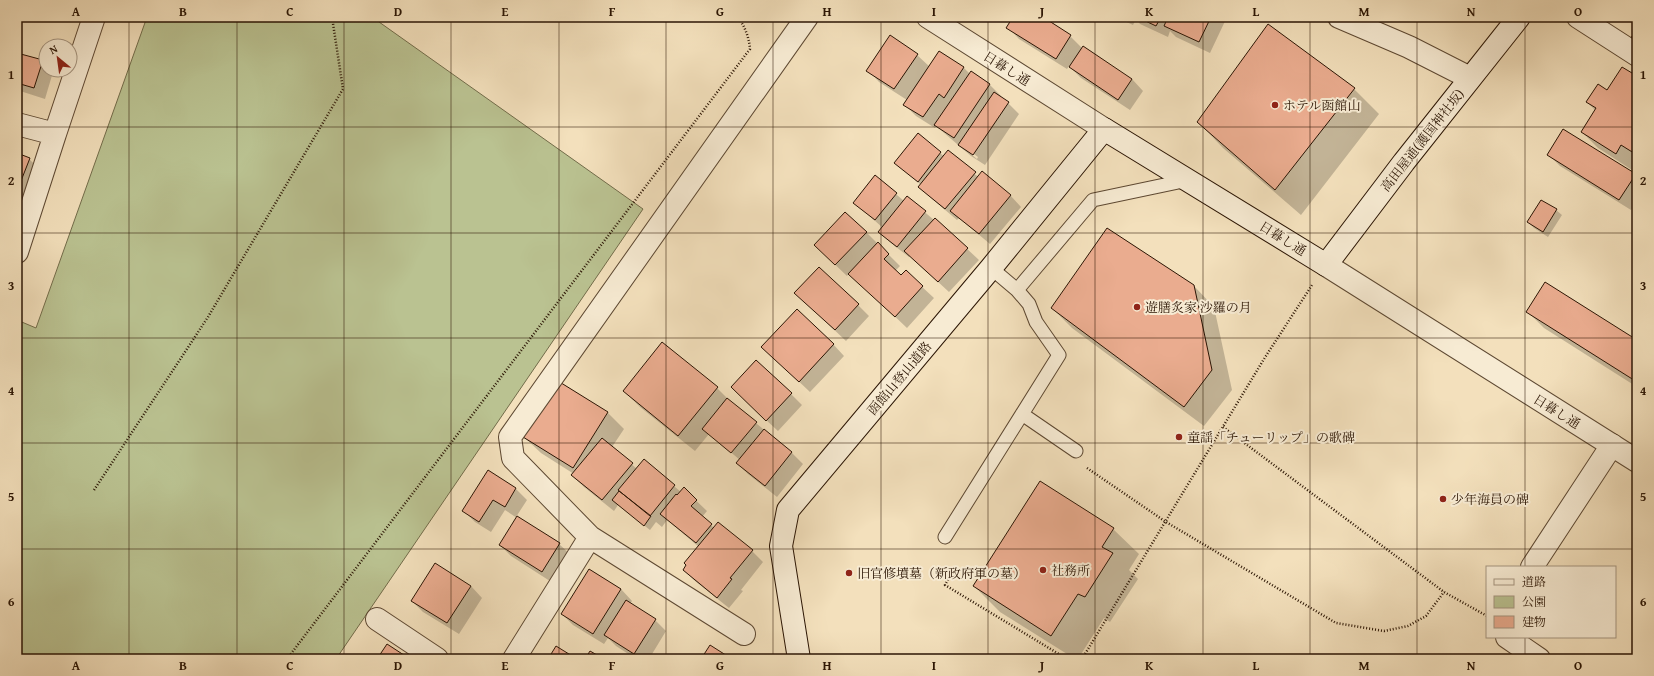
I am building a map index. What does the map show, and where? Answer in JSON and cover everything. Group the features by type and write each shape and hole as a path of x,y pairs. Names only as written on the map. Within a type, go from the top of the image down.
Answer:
{"street":[{"path":"17,252 94,17"},
{"path":"744,634 590,537 513,458 510,437 807,17"},
{"name":"日暮し通","path":"928,17 1104,129 1326,265 1637,461"},
{"path":"1339,17 1409,47 1470,78"},
{"name":"高田屋通(護国神社坂)","path":"1326,265 1470,78 1519,17"},
{"path":"1578,17 1637,55"},
{"path":"17,124 55,134"},
{"name":"函館山登山道路","path":"799,659 781,546 788,510 991,268 1104,129"},
{"path":"1533,566 1612,445"},
{"path":"514,659 590,537"},
{"path":"377,619 437,659"},
{"path":"1508,638 1539,659"}],"lane":[{"path":"1017,290 1094,200 1188,180"},
{"path":"945,536 1059,355 1036,322 1029,304 1017,290 991,268"},
{"path":"1022,414 1076,451"}],"path":[{"path":"94,490 208,317 342,89 332,17"},
{"path":"287,659 750,49 749,39 743,24 738,17"},
{"path":"1082,659 1264,359 1304,298"},
{"path":"1223,427 1444,592 1486,615"},
{"path":"1082,465 1166,522 1336,623 1384,631 1408,626 1426,616 1444,592"},
{"path":"954,569 945,585 1067,659"}],"green space":[{"path":"147,17 372,17 643,209 336,659 17,659 17,320 36,328"}],"building":[{"path":"1013,17 1043,17 1071,35 1056,59 1006,28"},
{"path":"1137,17 1161,17 1156,26"},
{"path":"1168,17 1211,17 1199,42 1164,26"},
{"name":"ホテル函館山","path":"1268,24 1355,88 1275,190 1197,122"},
{"path":"1637,28 1637,42 1631,38"},
{"path":"890,35 918,54 894,89 866,71"},
{"path":"1083,46 1132,79 1118,100 1069,67"},
{"path":"939,51 964,67 944,98 939,94 923,117 903,105"},
{"path":"17,53 38,59 38,76 34,88 17,83"},
{"path":"1622,67 1637,76 1637,155 1621,145 1616,154 1581,132 1596,108 1586,102 1598,84 1607,90"},
{"path":"971,71 990,84 954,138 934,125"},
{"path":"994,92 1009,102 973,155 958,145"},
{"path":"1563,129 1636,174 1619,200 1547,155"},
{"path":"918,133 941,152 918,182 894,163"},
{"path":"948,150 976,172 945,209 918,187"},
{"path":"17,153 30,158 17,191"},
{"path":"982,171 1011,195 979,234 950,211"},
{"path":"875,175 897,193 875,220 853,203"},
{"path":"907,196 926,211 897,247 878,232"},
{"path":"1541,200 1557,209 1543,232 1527,222"},
{"path":"845,212 867,232 835,265 814,245"},
{"path":"935,218 968,248 938,282 904,251"},
{"path":"1107,228 1194,285 1212,370 1184,407 1051,308"},
{"path":"878,242 889,254 884,259 901,275 906,270 923,286 895,317 848,274"},
{"path":"819,267 859,304 835,330 794,293"},
{"path":"1545,282 1637,340 1637,382 1526,312"},
{"path":"797,309 834,344 799,382 761,347"},
{"path":"662,342 718,387 678,436 623,391"},
{"path":"756,360 792,393 766,421 731,387"},
{"path":"558,381 608,412 573,468 523,437"},
{"path":"727,398 757,422 731,453 702,429"},
{"path":"764,429 792,452 765,486 736,463"},
{"path":"602,438 633,463 602,500 571,475"},
{"path":"644,459 675,485 650,516 618,490"},
{"path":"488,470 516,488 505,507 493,500 479,522 462,511"},
{"name":"社務所","path":"1040,481 1114,528 1102,547 1113,553 1085,597 1078,594 1051,636 973,586"},
{"path":"684,487 697,500 691,506 712,524 696,543 660,514 676,494 677,495"},
{"path":"619,491 651,516 644,526 612,500"},
{"path":"517,516 560,543 542,572 499,545"},
{"path":"718,522 753,550 730,578 732,579 717,598 683,570 686,565 684,563"},
{"path":"435,563 471,586 447,623 411,601"},
{"path":"589,569 621,589 593,634 561,614"},
{"path":"626,600 656,619 634,654 604,635"},
{"path":"387,644 410,659 377,659"},
{"path":"710,645 732,659 701,659"},
{"path":"556,646 577,659 548,659"},
{"path":"590,651 604,659 585,659"}],"place":[{"name":"ホテル函館山","path":"1275,105"},
{"name":"遊膳炙家 沙羅の月","path":"1137,307"},
{"name":"童謡「チューリップ」の歌碑","path":"1179,437"},
{"name":"少年海員の碑","path":"1443,499"},
{"name":"社務所","path":"1043,570"},
{"name":"旧官修墳墓（新政府軍の墓）","path":"849,573"}]}
